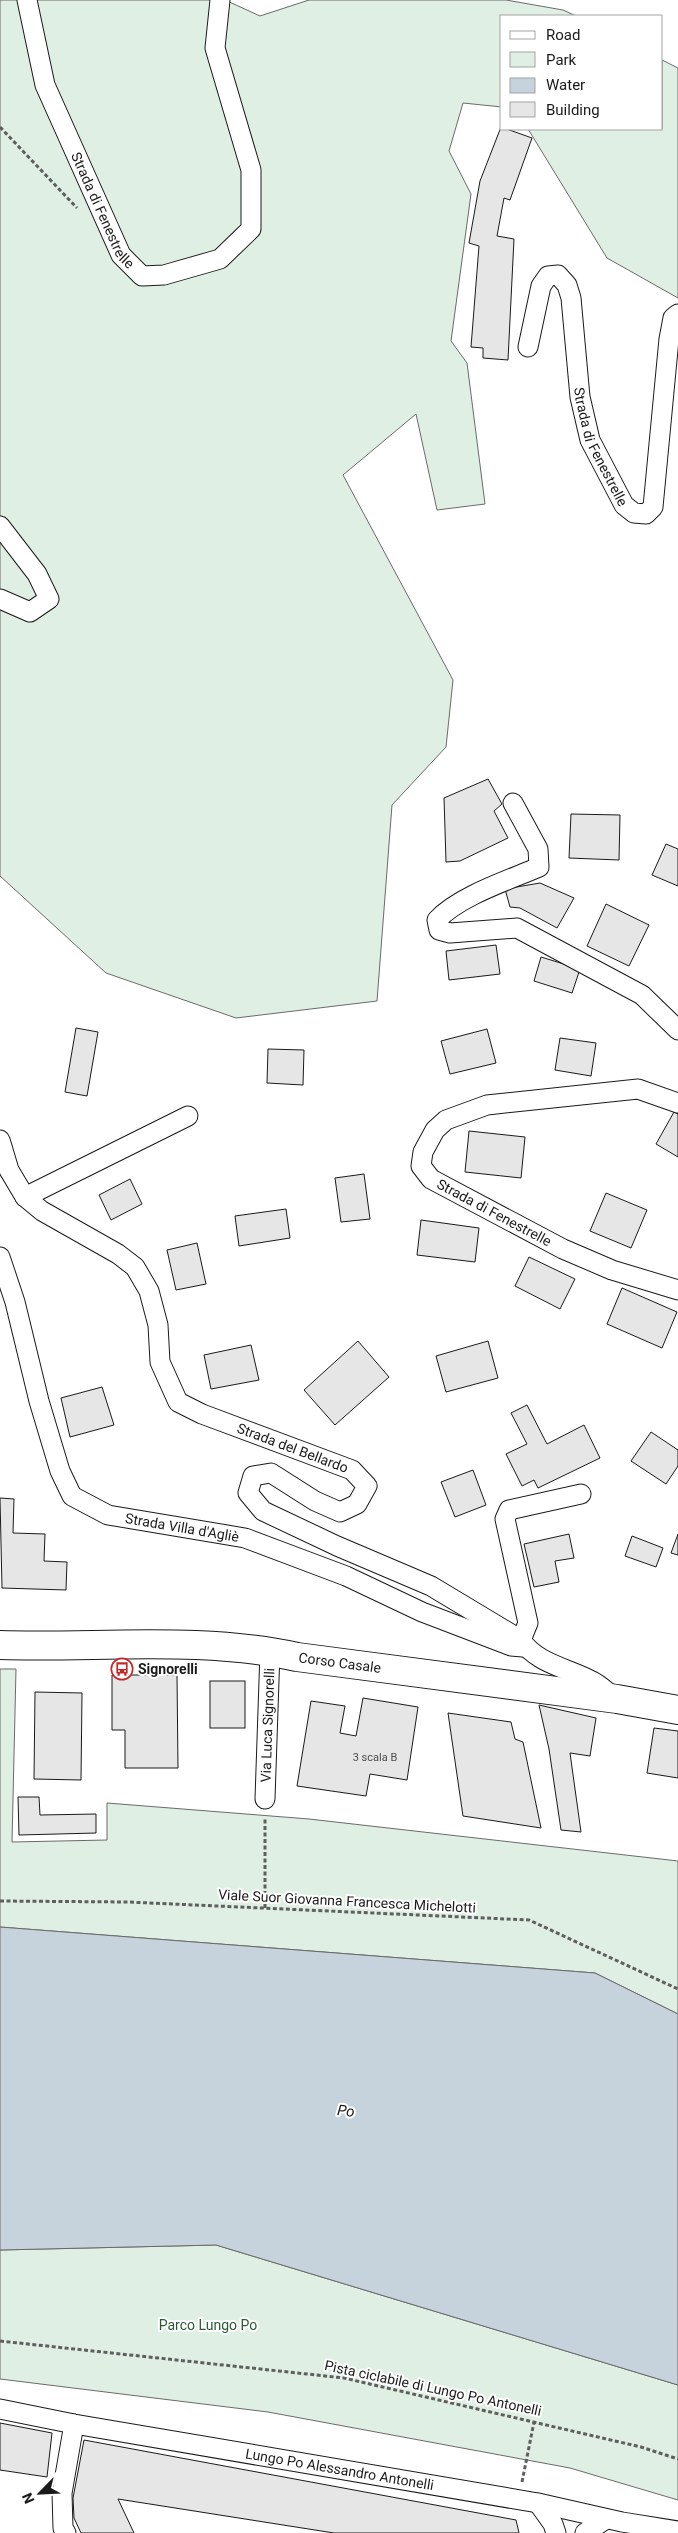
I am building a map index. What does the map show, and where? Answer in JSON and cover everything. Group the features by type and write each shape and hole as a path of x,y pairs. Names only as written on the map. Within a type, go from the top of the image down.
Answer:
{"main road":[{"name":"Corso Casale","path":"0,1645 198,1646 270,1651 336,1662 617,1699 678,1710"}],"street":[{"name":"Strada di Fenestrelle","path":"27,0 45,85 121,255 142,276 164,275 220,259 251,229 251,170 215,48 220,0"},
{"name":"Strada di Fenestrelle","path":"528,347 541,286 548,276 558,275 567,284 571,298 580,397 590,440 624,505 634,513 646,514 652,507 672,318 678,314"},
{"path":"0,526 37,574 49,598 30,612 0,599"},
{"path":"513,803 538,849 539,867 502,882 445,912 437,920 438,930 450,933 517,928 642,995 678,1030"},
{"name":"Strada di Fenestrelle","path":"678,1103 638,1089 487,1105 446,1120 435,1130 423,1152 421,1166 431,1179 563,1249 612,1270 678,1290"},
{"path":"24,1197 188,1116"},
{"name":"Strada del Bellardo","path":"0,1140 8,1170 24,1197 42,1211 118,1254 135,1267 149,1291 158,1325 160,1362 178,1402 202,1414 352,1470 367,1486 357,1504 340,1512 315,1501 270,1473 253,1476 248,1493 263,1511 337,1546 431,1586 524,1644 549,1663 592,1681 617,1699"},
{"name":"Strada Villa d'Agliè","path":"0,1257 15,1302 39,1401 60,1470 72,1496 108,1514 245,1538 346,1576 422,1612 511,1646 524,1644"},
{"path":"524,1644 528,1623 505,1519 509,1510 581,1494"},
{"name":"Via Luca Signorelli","path":"265,1800 270,1651"},
{"name":"Lungo Po Alessandro Antonelli","path":"0,2409 74,2424 538,2503 613,2524 678,2531"},
{"path":"66,2533 63,2528 62,2493 74,2424"},
{"path":"538,2503 553,2524 556,2533"},
{"path":"584,2533 613,2524"}],"path":[{"path":"0,127 81,212"},
{"path":"265,1800 265,1908"},
{"name":"Viale Suor Giovanna Francesca Michelotti","path":"0,1901 128,1902 529,1920 678,1989"},
{"name":"Pista ciclabile di Lungo Po Antonelli","path":"0,2341 344,2378 642,2447 678,2459"},
{"path":"519,2500 534,2422"}],"green space":[{"path":"0,0 225,0 260,16 309,0 506,0 563,10 574,15 500,15 500,107 463,103 449,151 471,194 451,341 467,363 485,504 437,510 416,414 343,475 453,680 446,747 392,805 377,1001 236,1018 106,973 0,876"},
{"path":"663,60 678,68 678,298 607,258 529,130 663,130"},
{"path":"0,1669 16,1669 12,1842 107,1840 107,1803 309,1819 678,1861 678,2014 595,1973 0,1927"},
{"name":"Parco Lungo Po","path":"216,2245 678,2385 678,2500 570,2468 268,2412 0,2379 0,2250"}],"water":[{"name":"Po","path":"0,1927 595,1973 678,2014 678,2385 216,2245 0,2250"}],"building":[{"path":"500,130 509,130 532,138 510,200 504,198 497,236 514,239 508,360 483,358 483,348 471,347 479,246 469,243 480,181"},
{"path":"488,779 502,804 494,811 508,838 460,861 446,862 444,798"},
{"path":"571,814 620,815 619,860 569,858"},
{"path":"666,844 678,849 678,886 652,875"},
{"path":"540,883 574,898 557,928 520,908 510,907 505,889"},
{"path":"606,904 649,925 629,966 587,946"},
{"path":"496,945 500,974 449,980 446,951"},
{"path":"541,957 580,969 572,993 534,981"},
{"path":"76,1028 98,1032 87,1096 65,1092"},
{"path":"487,1029 496,1063 450,1074 441,1041"},
{"path":"560,1038 596,1043 591,1076 555,1070"},
{"path":"268,1049 304,1050 303,1085 267,1083"},
{"path":"674,1112 678,1114 678,1157 656,1144"},
{"path":"469,1131 525,1137 521,1178 465,1172"},
{"path":"364,1174 370,1219 341,1222 335,1178"},
{"path":"130,1179 142,1204 111,1220 99,1195"},
{"path":"606,1193 647,1210 631,1248 590,1231"},
{"path":"286,1209 290,1238 239,1246 235,1216"},
{"path":"421,1220 479,1228 475,1262 417,1255"},
{"path":"197,1243 206,1284 176,1290 167,1250"},
{"path":"529,1257 575,1279 560,1309 515,1286"},
{"path":"622,1288 677,1312 662,1348 607,1324"},
{"path":"358,1341 389,1377 335,1425 304,1390"},
{"path":"488,1341 498,1378 446,1392 436,1356"},
{"path":"251,1345 259,1380 211,1389 204,1355"},
{"path":"102,1387 114,1425 70,1437 61,1398"},
{"path":"527,1405 547,1444 584,1425 600,1458 538,1488 534,1480 522,1486 506,1454 527,1444 511,1413"},
{"path":"651,1432 678,1450 678,1466 666,1484 631,1461"},
{"path":"473,1470 486,1505 455,1517 441,1482"},
{"path":"0,1498 14,1499 13,1533 45,1534 44,1561 67,1562 66,1590 2,1588"},
{"path":"569,1534 574,1558 555,1561 559,1582 534,1587 524,1544"},
{"path":"678,1534 678,1555 671,1553"},
{"path":"632,1536 663,1548 656,1567 625,1556"},
{"path":"112,1675 177,1675 178,1768 125,1768 125,1730 112,1730"},
{"path":"210,1681 245,1681 245,1728 210,1728"},
{"path":"35,1692 82,1693 81,1780 34,1779"},
{"path":"363,1698 418,1707 407,1780 370,1774 366,1796 297,1786 311,1701 345,1706 340,1733 356,1736"},
{"path":"539,1705 596,1718 590,1756 570,1753 581,1832 561,1830 549,1749"},
{"path":"448,1713 511,1722 515,1739 523,1742 541,1828 463,1816"},
{"path":"654,1728 678,1731 678,1778 647,1773"},
{"path":"18,1797 39,1797 40,1815 96,1814 96,1833 19,1835"},
{"path":"0,2423 52,2433 47,2477 0,2470"},
{"path":"84,2440 516,2520 519,2533 334,2533 118,2499 134,2533 81,2533 74,2518 73,2498"}],"place":[{"name":"Signorelli","path":"122,1669"}]}
